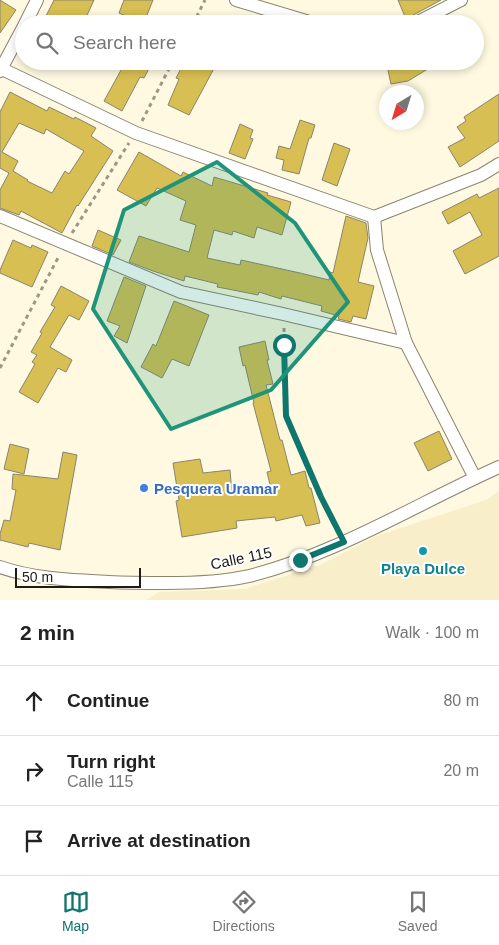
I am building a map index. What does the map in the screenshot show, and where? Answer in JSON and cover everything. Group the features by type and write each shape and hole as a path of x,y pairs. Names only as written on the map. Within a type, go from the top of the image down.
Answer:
{"street":[{"path":"29,15 37,0"},
{"path":"236,0 286,15"},
{"path":"432,15 462,0"},
{"path":"15,42 0,69 136,133 374,217 481,175 499,164"},
{"path":"0,216 181,292 406,342"},
{"path":"374,217 377,250 406,342 475,478"},
{"name":"Calle 115","path":"0,567 37,576 122,583 206,582 248,576 300,560 344,542 499,467"}],"path":[{"path":"198,15 205,0"},
{"path":"0,368 66,244 136,133 168,70"},
{"path":"283,314 286,416 321,497 344,542"}],"highlighted area":[{"path":"217,162 295,223 348,302 271,390 171,429 93,309 124,210"}],"sand":[{"name":"Playa Dulce","path":"499,491 499,600 146,600 159,592 244,589 320,565 376,536 486,500"}],"building":[{"path":"0,0 16,10 0,33"},
{"path":"54,0 94,0 87,15 46,15"},
{"path":"124,0 153,0 147,15 123,15 119,13"},
{"path":"398,0 441,0 413,15 404,15"},
{"path":"121,70 148,70 144,78 140,77 122,111 104,101"},
{"path":"180,70 213,70 189,115 168,105 179,79 176,78"},
{"path":"388,70 426,70 408,81 391,84"},
{"path":"10,92 47,111 49,107 96,128 91,136 113,151 77,205 62,233 21,211 19,215 0,208 0,190 9,173 0,168 0,112","holes":["19,123 44,134 46,129 84,151 69,174 65,171 52,193 27,181 13,171 18,161 2,152"]},
{"path":"499,94 499,141 460,167 448,147 465,138 457,127 466,121 464,117"},
{"path":"300,120 315,125 311,138 309,138 299,174 282,170 284,160 276,158 279,146 290,149"},
{"path":"240,124 253,130 250,138 253,139 245,159 229,153"},
{"path":"334,143 350,149 337,186 322,180"},
{"path":"139,152 181,176 183,172 212,186 214,177 291,202 282,235 257,227 254,238 233,231 232,235 214,230 207,258 240,265 241,260 329,280 330,272 333,273 346,216 366,223 368,238 358,282 374,286 366,319 353,316 351,322 338,319 339,316 321,311 322,306 282,296 281,299 259,292 258,295 217,287 218,284 185,276 184,281 129,262 139,236 189,252 196,225 180,220 186,201 157,188 146,206 117,190"},
{"path":"499,188 499,256 465,274 453,251 482,235 470,212 448,224 442,212 477,194 479,198"},
{"path":"98,230 121,240 113,255 92,246"},
{"path":"13,240 31,248 32,245 48,252 32,287 0,273"},
{"path":"124,277 146,286 127,343 114,336 120,326 107,321"},
{"path":"61,286 89,301 79,320 69,315 50,347 72,360 66,372 58,368 38,403 19,392 35,364 32,362 37,355 31,352 55,307 51,305"},
{"path":"174,301 209,315 189,366 172,359 162,378 141,367 153,344 156,346"},
{"path":"265,341 269,360 267,360 273,384 266,385 280,440 282,440 291,475 305,471 320,523 306,526 302,515 276,521 275,517 236,521 237,528 182,537 176,501 179,500 173,463 200,459 203,473 230,470 232,494 271,489 267,472 271,471 239,347"},
{"path":"439,431 452,459 428,471 414,443"},
{"path":"10,444 29,449 24,474 4,469"},
{"path":"63,452 77,455 60,550 29,543 28,547 0,540 4,520 10,521 16,490 12,489 13,474 58,479"}],"place":[{"name":"Pesquera Uramar","path":"144,488"},
{"name":"Playa Dulce","path":"423,551"}],"route":[{"path":"284,345 286,416 321,497 344,542 300,560"}]}
